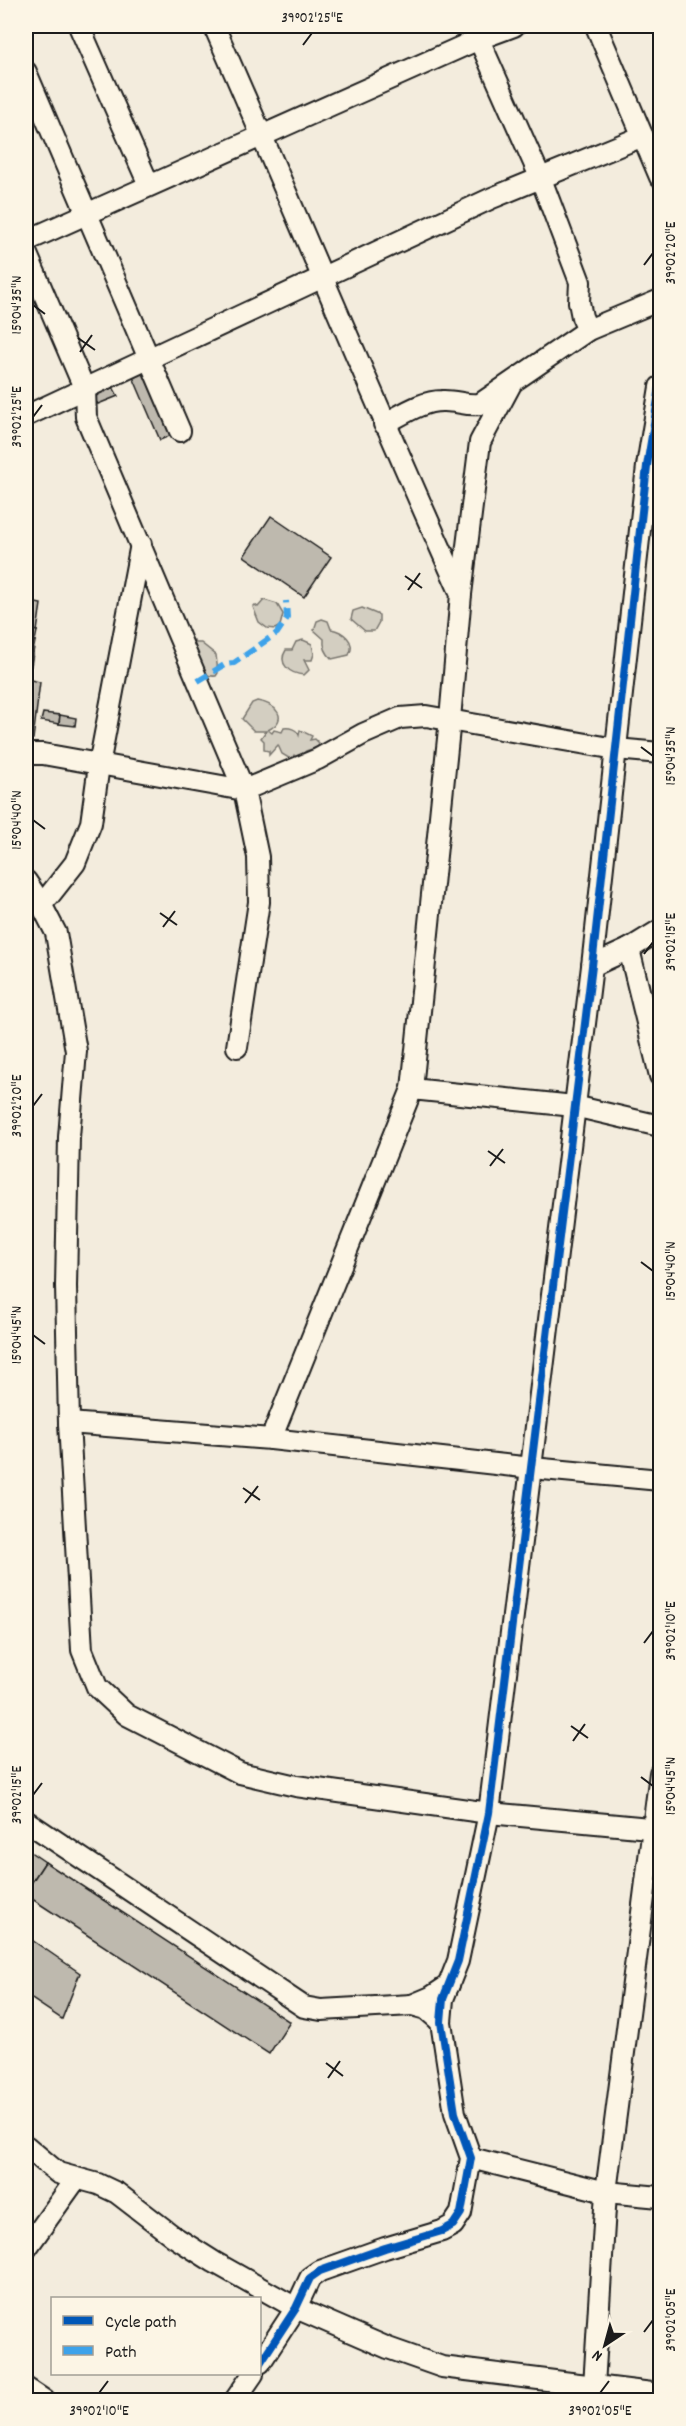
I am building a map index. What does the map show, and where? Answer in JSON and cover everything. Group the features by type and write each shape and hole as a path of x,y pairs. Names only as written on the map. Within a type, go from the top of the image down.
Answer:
{"street":[{"path":"79,26 149,185"},
{"path":"214,26 325,278 384,424 461,594"},
{"path":"26,241 262,135 476,32 514,26"},
{"path":"596,26 660,177"},
{"path":"476,32 541,179 580,282 579,302 588,330"},
{"path":"26,72 147,358 180,430"},
{"path":"26,416 86,390 147,358 325,278 492,198 643,136"},
{"path":"26,252 86,390 86,417 244,790 258,857 259,902 237,1047"},
{"path":"384,424 427,402 441,400 480,405 588,330 660,300"},
{"path":"271,1439 412,1089 461,594 480,442 511,384"},
{"path":"261,2361 296,2308 310,2278 320,2271 442,2231 453,2225 461,2213 471,2158 455,2113 441,2022 443,1999 458,1961 489,1813 592,966 645,477 660,387"},
{"path":"33,905 49,896 75,863 91,823 99,765 141,544"},
{"path":"26,754 43,754 244,790 318,759 363,734 400,718 426,716 450,718 616,749 660,753"},
{"path":"26,881 33,905 56,933 76,1051 69,1137 66,1263 69,1424 82,1650 97,1687 127,1715 240,1773 296,1786 489,1813 657,1829"},
{"path":"592,966 629,949 660,930"},
{"path":"629,949 660,1076"},
{"path":"412,1089 574,1106 660,1126"},
{"path":"69,1424 271,1439 660,1480"},
{"path":"594,2386 606,2192 657,1829 660,1773"},
{"path":"26,1821 304,2007 321,2010 412,2005 426,2009 441,2022"},
{"path":"412,2005 431,1997 449,1985"},
{"path":"26,2146 58,2173 98,2184 117,2193 173,2236 296,2308 388,2348 442,2367 660,2394"},
{"path":"471,2158 606,2192 660,2197"},
{"path":"26,2249 76,2179"},
{"path":"235,2400 252,2375"},
{"path":"26,2388 44,2400"}],"shaded area":[{"path":"264,600 277,604 283,614 280,626 275,629 267,628 259,622 253,607 255,605 258,607"},
{"path":"362,608 379,615 379,622 374,631 365,631 351,619 353,611"},
{"path":"322,619 328,621 331,629 340,632 350,641 349,655 332,659 328,654 324,639 314,630 317,621"},
{"path":"194,640 195,643 201,643 216,655 218,673 216,676 205,674 201,670 191,642"},
{"path":"303,640 312,644 314,654 312,660 304,660 309,670 304,675 294,673 286,667 283,660 286,650 292,650 296,642"},
{"path":"257,701 270,705 278,712 278,721 268,730 272,733 274,730 282,732 284,728 288,728 295,730 299,735 300,730 312,736 310,740 315,739 319,743 318,747 306,751 297,758 294,755 292,760 282,754 278,745 269,755 269,751 264,750 264,741 261,738 266,731 254,731 242,719 252,703"}],"building":[{"path":"146,371 174,434 160,440 133,377"},
{"path":"112,385 118,396 98,404 94,399"},
{"path":"271,516 331,557 304,597 244,556"},
{"path":"26,601 41,604 37,631 26,629"},
{"path":"26,629 37,631 35,641 26,640"},
{"path":"26,640 35,641 33,653 26,652"},
{"path":"26,652 33,653 31,666 26,666"},
{"path":"26,679 40,682 33,739 26,738"},
{"path":"43,713 60,715 59,724 41,721"},
{"path":"60,715 76,718 75,726 59,724"},
{"path":"26,1849 45,1862 26,1891"},
{"path":"45,1862 290,2022 269,2054 26,1895 26,1891"},
{"path":"26,1936 80,1973 62,2019 26,1995"}],"marked path":[{"path":"198,681 226,664 234,663 277,633 287,618 286,601"}],"cycle path":[{"path":"261,2361 296,2308 310,2278 320,2271 442,2231 453,2225 461,2213 471,2158 455,2113 441,2022 443,1999 458,1961 489,1813 592,966 647,466 660,387"}]}
